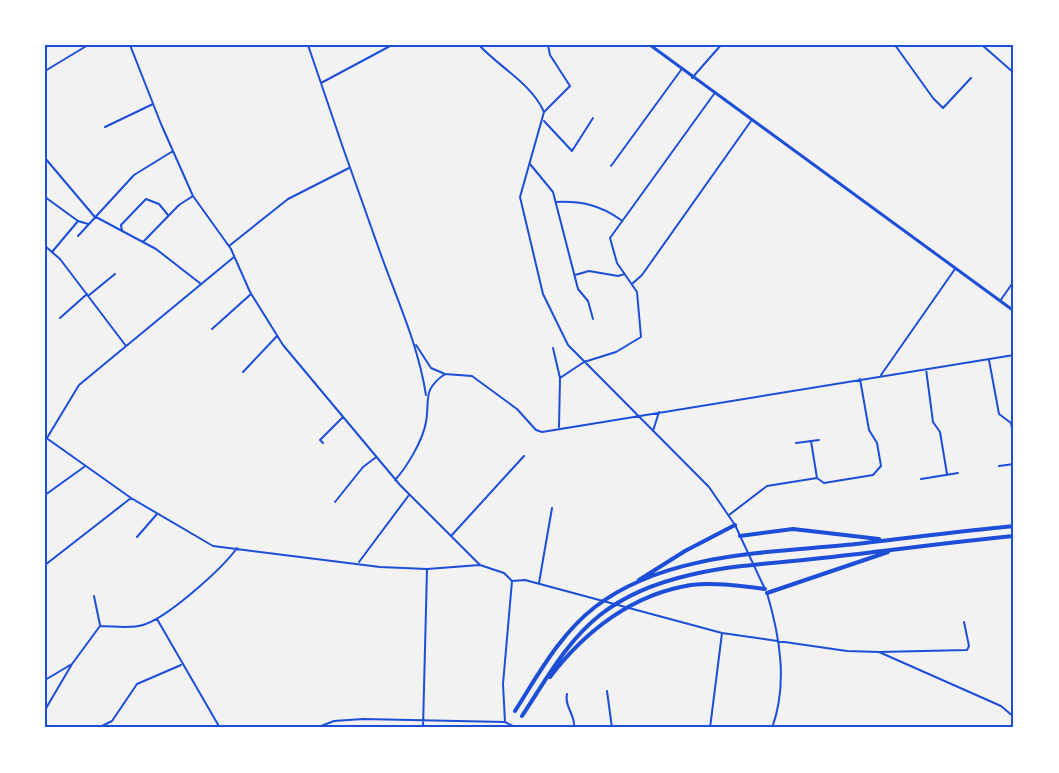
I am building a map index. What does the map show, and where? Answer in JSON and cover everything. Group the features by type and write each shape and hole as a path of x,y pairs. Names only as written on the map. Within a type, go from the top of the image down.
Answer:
{"highway":[{"path":"515,711 567,635 594,608 685,551 735,525"},
{"path":"628,587 658,574 735,557 1014,525"},
{"path":"740,536 793,529 889,540"},
{"path":"522,716 565,650 600,615 630,596 661,583 700,573 1014,536"},
{"path":"542,686 586,636 630,606 659,593 691,585 711,584 766,591 856,561 901,549"}],"street":[{"path":"45,71 88,45"},
{"path":"130,45 193,196 229,246 251,294 277,336 395,480 480,565"},
{"path":"308,45 349,168 416,345 426,395 426,423 395,480"},
{"path":"321,83 392,45"},
{"path":"479,45 512,74 541,105 544,112 544,121 520,197 543,294 567,345 709,487 735,525 761,578 779,641 782,675 778,712 772,728"},
{"path":"544,112 570,86 550,55 548,45"},
{"path":"650,45 681,70 1014,311"},
{"path":"692,78 721,45"},
{"path":"895,45 933,98 944,108 971,78"},
{"path":"982,45 1014,73"},
{"path":"611,166 681,70"},
{"path":"560,378 584,362 616,352 641,337 637,292 633,283 617,263 610,238 714,94"},
{"path":"105,127 153,104"},
{"path":"544,121 572,151 592,118"},
{"path":"633,283 642,275 751,121"},
{"path":"78,236 134,175 173,151"},
{"path":"45,158 94,216 171,259 201,284"},
{"path":"530,164 549,184 556,202 580,294 588,301 593,319"},
{"path":"229,246 288,199 349,168"},
{"path":"143,242 168,215 193,196"},
{"path":"45,197 78,221 88,224"},
{"path":"122,231 121,225 146,199 159,204 168,215"},
{"path":"556,202 572,201 596,205 621,220"},
{"path":"52,252 78,221"},
{"path":"45,246 88,295 126,346"},
{"path":"234,257 79,385 46,438 131,498 213,546 428,569 480,565 504,573 512,581 525,580 722,633 847,651 967,650 969,646 964,621"},
{"path":"880,376 955,269"},
{"path":"575,275 589,271 618,276 625,274"},
{"path":"60,318 115,274"},
{"path":"1000,301 1014,281"},
{"path":"212,329 251,294"},
{"path":"243,372 277,336"},
{"path":"416,345 431,368 445,374 472,376 517,409 536,430 542,432 1014,355"},
{"path":"554,348 560,378 559,428"},
{"path":"989,360 999,414 1011,423 1014,440"},
{"path":"926,369 933,422 940,432 947,474"},
{"path":"426,395 437,379 445,374"},
{"path":"729,515 767,486 817,478 824,483 873,475 880,466 877,443 869,430 860,379"},
{"path":"653,431 659,412"},
{"path":"323,443 320,441 343,417"},
{"path":"796,443 819,440"},
{"path":"811,441 817,478"},
{"path":"451,536 524,456"},
{"path":"335,502 363,467 376,457"},
{"path":"999,466 1014,464"},
{"path":"45,495 85,466"},
{"path":"921,479 958,473"},
{"path":"359,563 410,495"},
{"path":"45,565 131,498"},
{"path":"539,584 552,508"},
{"path":"137,537 157,514"},
{"path":"100,626 140,626 157,619 228,561 237,548"},
{"path":"423,728 428,569"},
{"path":"505,722 504,671 512,581"},
{"path":"45,710 72,664 100,626 94,596"},
{"path":"157,619 220,728"},
{"path":"710,728 722,633"},
{"path":"879,652 1001,706 1014,717"},
{"path":"45,680 72,664"},
{"path":"98,728 112,721 137,684 182,664"},
{"path":"607,691 612,728"},
{"path":"567,694 566,701 575,722 574,728"},
{"path":"316,728 334,721 363,719 505,722 517,728"}]}
